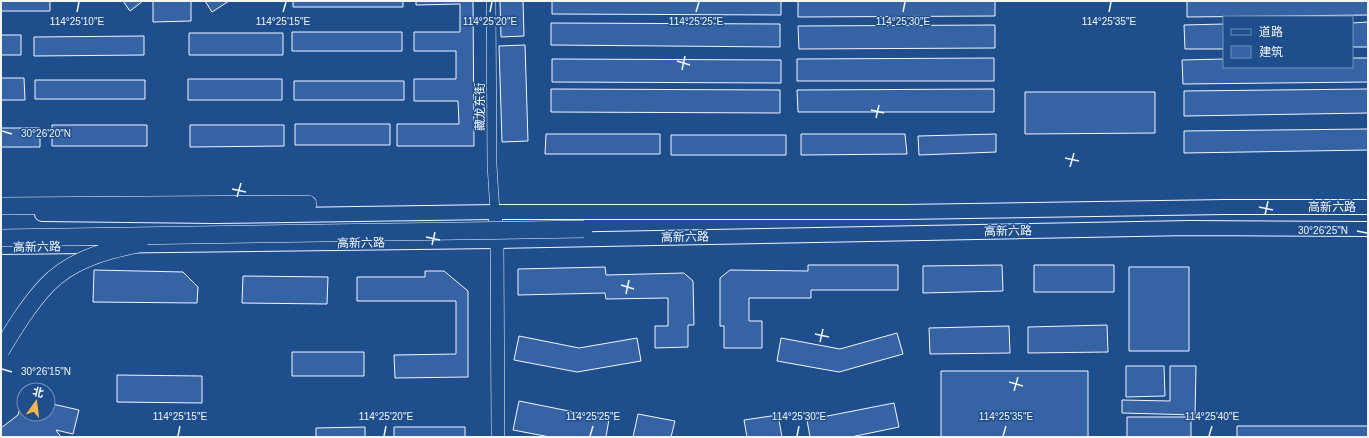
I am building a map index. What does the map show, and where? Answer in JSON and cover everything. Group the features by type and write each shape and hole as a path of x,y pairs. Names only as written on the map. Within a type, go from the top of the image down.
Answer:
{"highway":[{"path":"1,206 308,204"},
{"path":"1,238 584,230"},
{"path":"1,350 26,310 48,284 69,268 92,256 114,249 145,242 199,235"}],"main road":[{"name":"高新六路","path":"1,214 215,216 495,212 895,212 1225,207 1368,207"},
{"name":"高新六路","path":"1,247 497,241 1190,228 1368,228"}],"street":[{"name":"藏龙东街","path":"492,1 492,165 495,212"},
{"path":"495,212 497,241 498,437"}],"building":[{"path":"1,1 50,1 50,11 1,11"},
{"path":"123,1 143,1 130,11"},
{"path":"153,1 191,1 191,21 153,22"},
{"path":"205,1 229,1 212,12"},
{"path":"293,1 403,1 403,7 293,7"},
{"path":"416,1 473,1 474,146 397,146 397,124 459,124 458,101 414,101 414,79 456,79 456,51 414,51 414,32 460,32 460,4 416,5"},
{"path":"500,1 523,1 524,36 501,37"},
{"path":"552,1 781,1 781,15 552,14"},
{"path":"798,1 995,1 995,16 798,17"},
{"path":"1187,1 1368,1 1368,15 1187,17"},
{"path":"1368,22 1368,47 1353,47 1353,23"},
{"path":"551,23 780,24 780,47 551,45"},
{"path":"1223,24 1223,49 1185,49 1184,25"},
{"path":"995,25 995,48 799,49 798,26"},
{"path":"292,32 402,32 402,51 292,51"},
{"path":"189,33 283,33 283,55 189,55"},
{"path":"1,35 21,35 21,55 1,55"},
{"path":"144,36 144,55 34,56 34,37"},
{"path":"525,45 528,141 502,142 499,46"},
{"path":"994,58 994,81 797,81 797,59"},
{"path":"1353,58 1368,58 1368,82 1183,84 1182,60 1223,59 1223,68 1353,68"},
{"path":"552,59 781,60 781,83 552,82"},
{"path":"1,78 24,78 25,100 1,100"},
{"path":"188,79 282,79 282,100 188,100"},
{"path":"35,80 145,80 145,99 35,99"},
{"path":"294,81 404,81 404,100 294,100"},
{"path":"551,89 780,90 780,113 551,112"},
{"path":"994,89 994,112 798,112 797,90"},
{"path":"1368,89 1368,113 1184,116 1184,91"},
{"path":"1025,92 1155,92 1155,133 1025,134"},
{"path":"295,124 390,124 390,145 295,145"},
{"path":"52,125 147,125 147,146 52,146"},
{"path":"190,125 284,125 284,146 190,147"},
{"path":"1,128 40,128 40,147 1,147"},
{"path":"1368,129 1368,150 1184,153 1184,131"},
{"path":"546,134 660,134 660,154 545,154"},
{"path":"801,134 905,134 907,154 801,155"},
{"path":"996,134 996,152 919,155 918,136"},
{"path":"671,135 786,135 786,155 671,155"},
{"path":"808,265 898,265 898,290 811,290 811,298 749,298 749,321 762,321 762,348 724,348 724,326 720,326 720,278 730,270 808,271"},
{"path":"1002,265 1003,291 923,293 923,266"},
{"path":"1034,265 1114,265 1114,292 1034,292"},
{"path":"605,267 606,275 684,273 693,281 694,325 688,325 688,347 655,348 655,326 668,326 668,298 606,299 605,293 518,295 518,269"},
{"path":"1129,267 1189,267 1189,351 1129,351"},
{"path":"94,270 183,272 198,287 197,303 93,302"},
{"path":"425,271 444,271 468,291 468,377 395,378 394,355 456,354 456,301 357,301 357,277 425,277"},
{"path":"243,276 328,277 327,304 242,303"},
{"path":"1107,325 1108,352 1028,353 1028,327"},
{"path":"1009,326 1010,353 930,354 929,328"},
{"path":"897,333 903,354 839,372 777,361 781,338 840,349"},
{"path":"519,336 579,348 637,338 641,361 577,372 514,360"},
{"path":"292,352 364,352 364,376 292,376"},
{"path":"1126,366 1164,366 1165,396 1126,397"},
{"path":"1170,366 1196,366 1195,415 1122,413 1122,400 1170,401"},
{"path":"941,371 1088,371 1088,437 941,437"},
{"path":"117,375 202,376 202,403 117,402"},
{"path":"519,401 609,419 606,437 550,437 513,430"},
{"path":"894,403 899,427 851,437 810,437 807,420"},
{"path":"56,405 79,410 73,434 56,430 61,437 1,437 1,428 16,417 16,422 56,422"},
{"path":"638,414 675,421 671,437 633,437"},
{"path":"778,415 782,437 747,437 744,420"},
{"path":"1127,417 1191,417 1191,437 1127,437"},
{"path":"1237,426 1368,426 1368,437 1237,437"},
{"path":"365,427 365,437 316,437 316,428"},
{"path":"394,427 465,427 465,437 394,437"}]}
